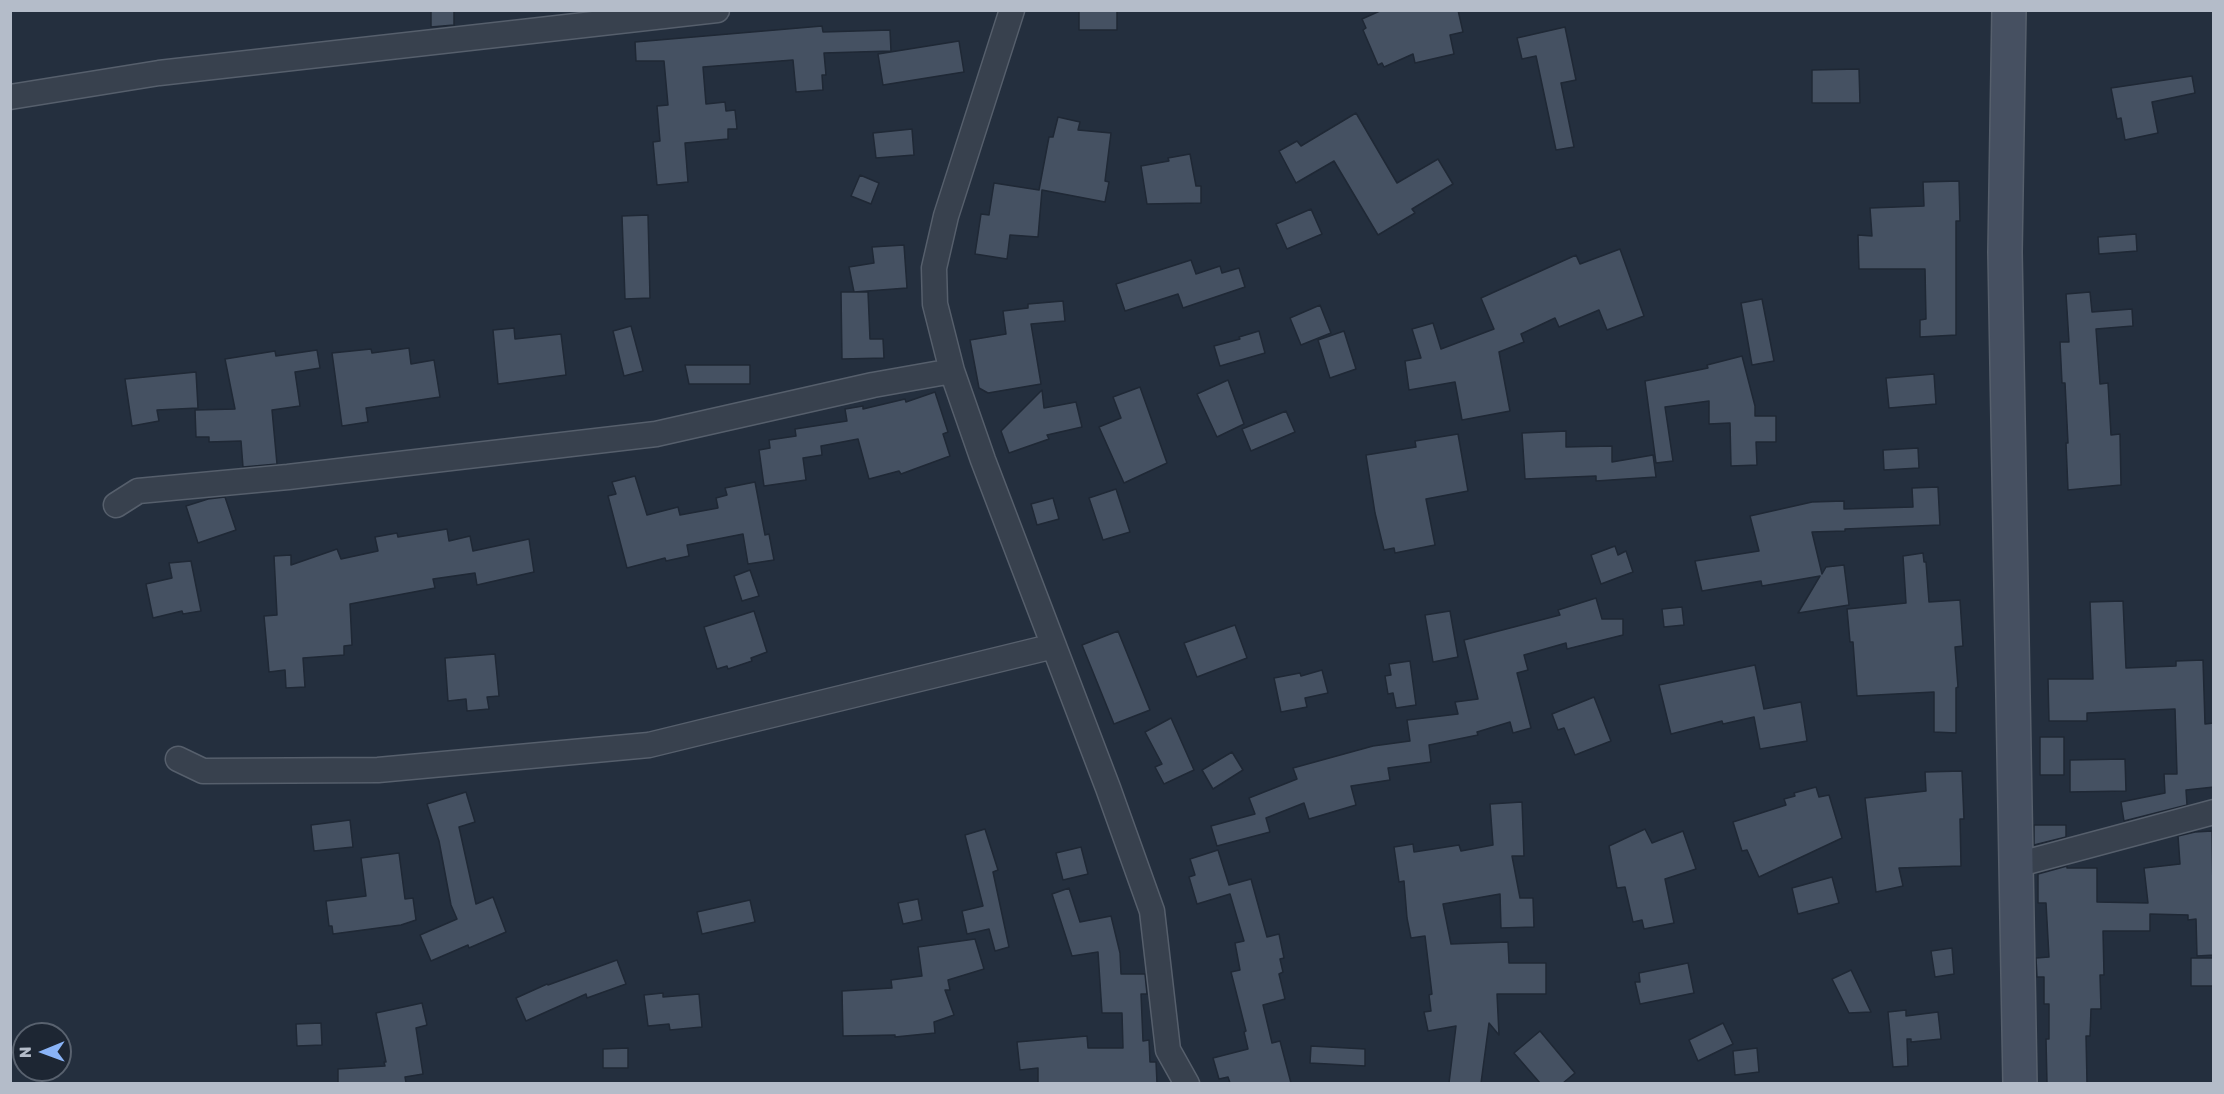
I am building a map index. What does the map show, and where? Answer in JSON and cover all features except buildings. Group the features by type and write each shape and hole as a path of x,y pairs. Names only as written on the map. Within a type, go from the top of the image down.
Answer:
{"main road":[{"path":"2009,10 2005,252 2019,1083"}],"street":[{"path":"10,97 159,73 717,10"},
{"path":"1012,10 946,216 934,268 934,304 952,371 983,460 1152,911 1168,1050 1186,1083"},
{"path":"116,505 138,491 288,477 656,434 873,385 952,371"},
{"path":"178,759 203,771 378,770 649,745 1054,646"},
{"path":"2016,865 2214,813"}]}
